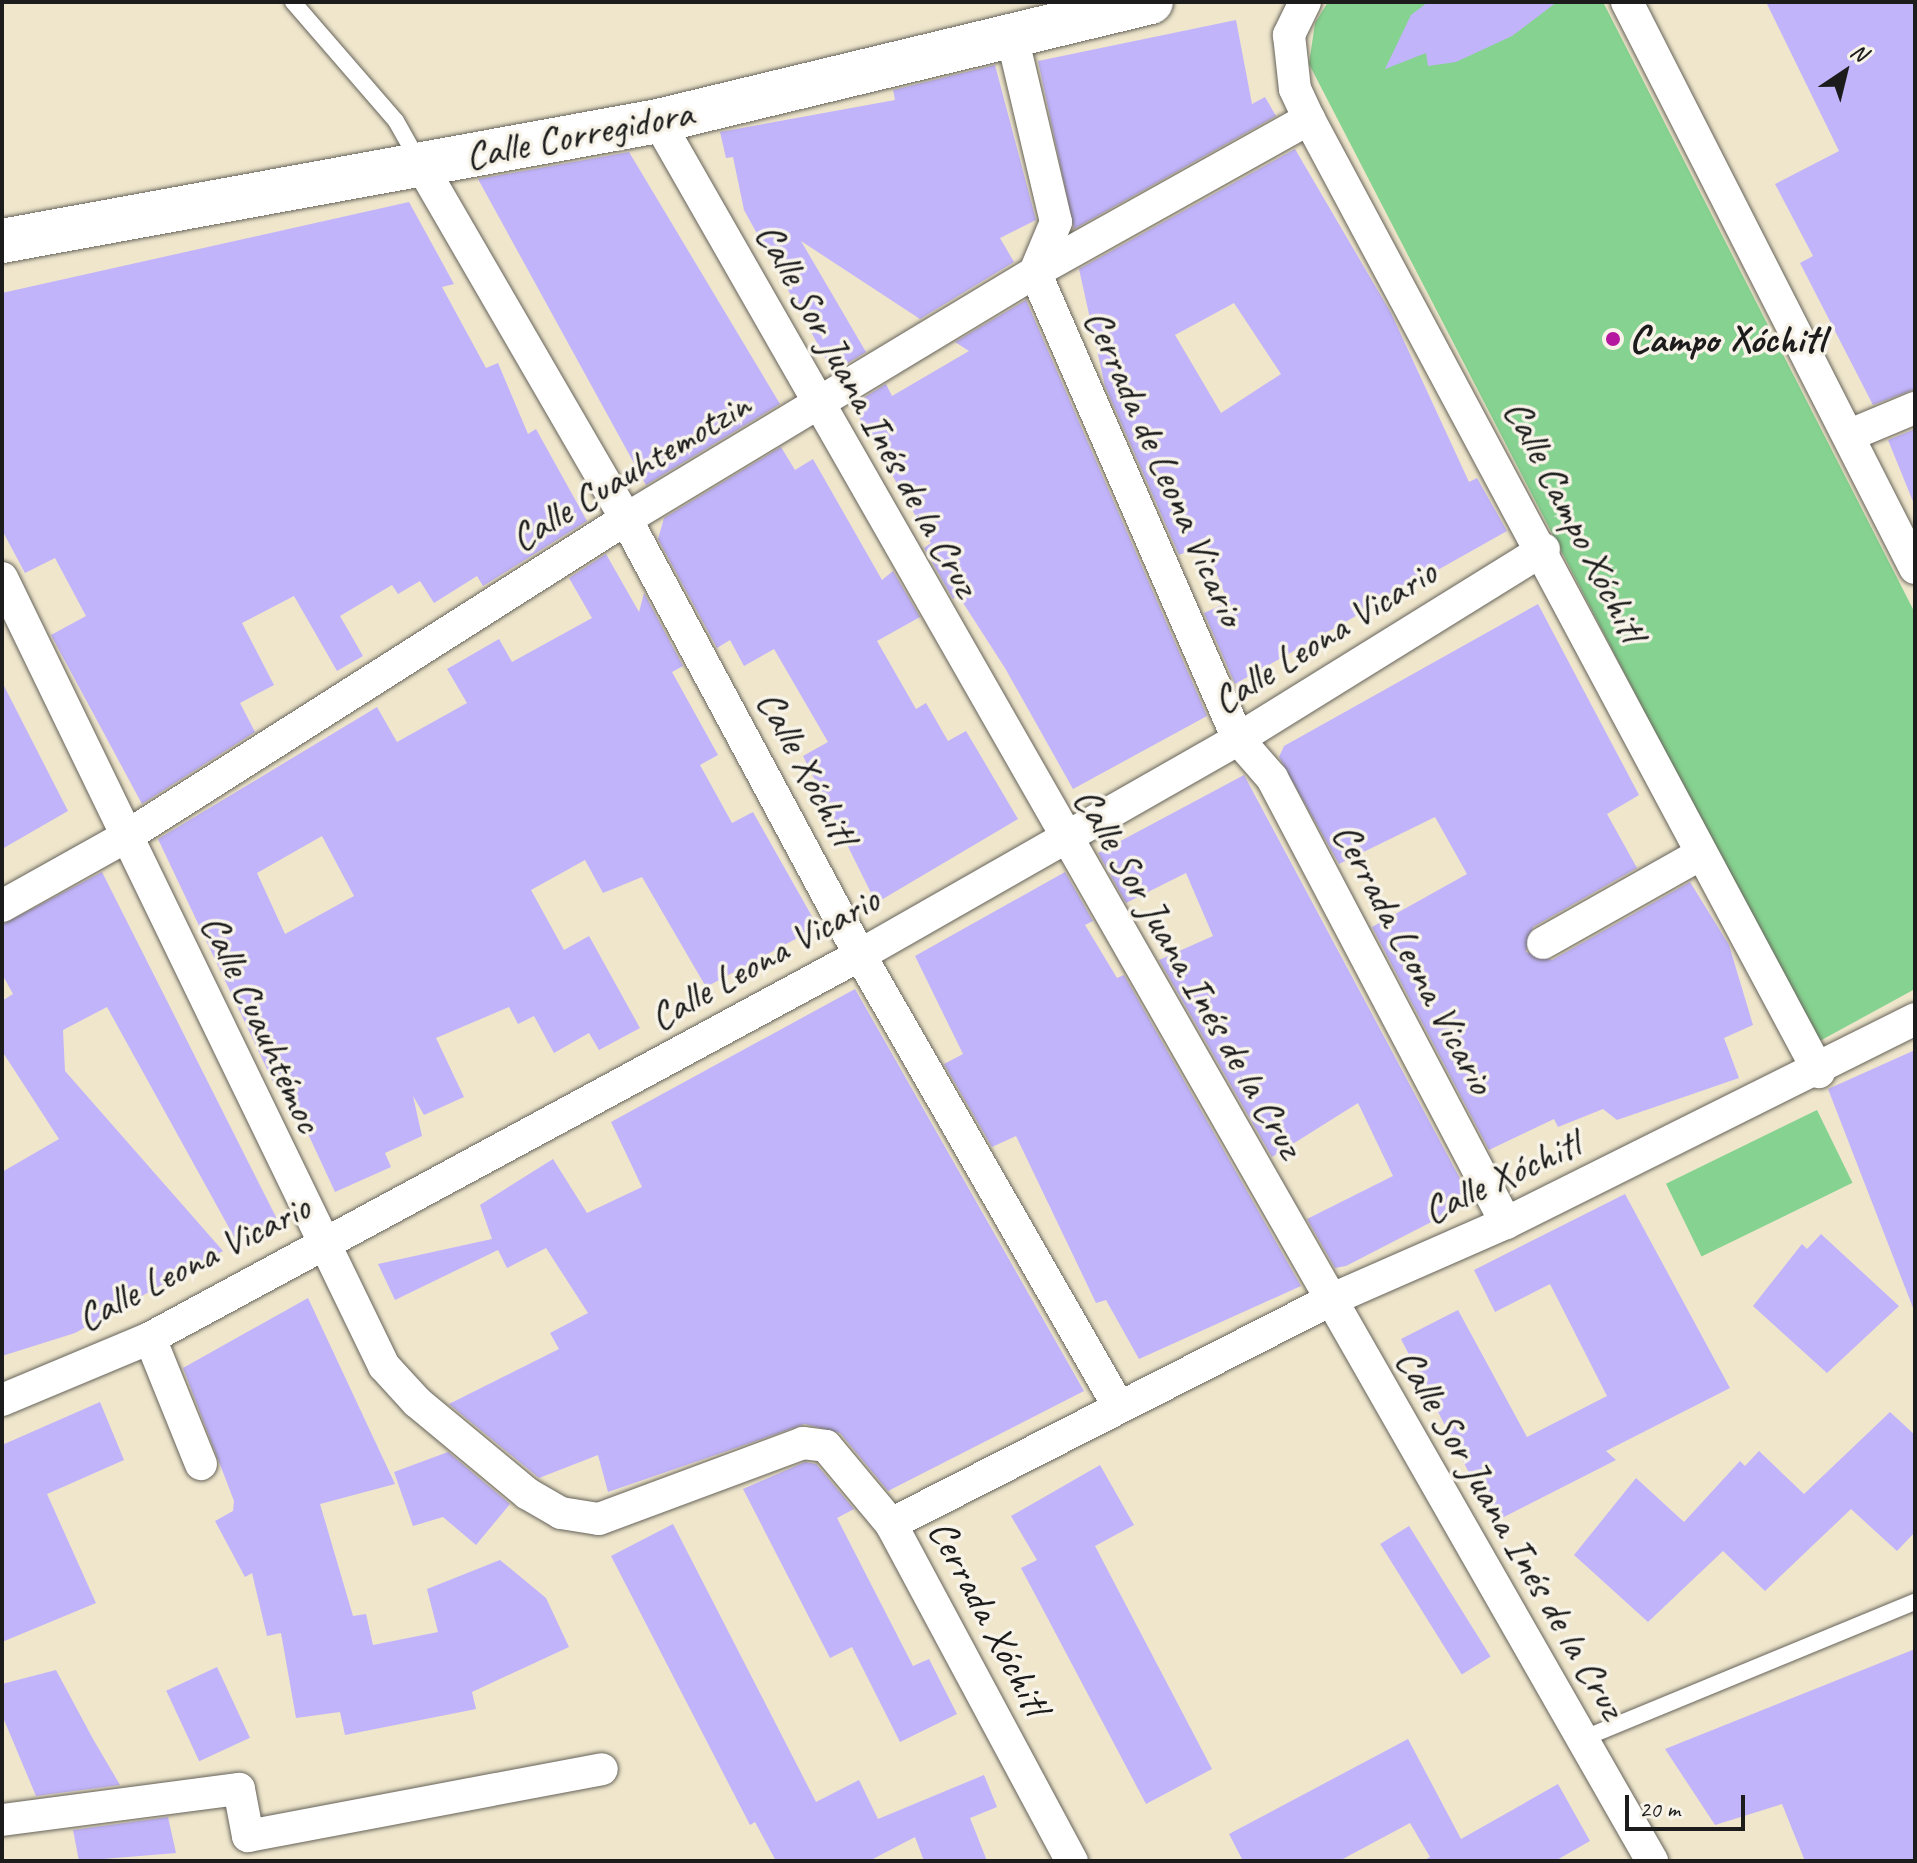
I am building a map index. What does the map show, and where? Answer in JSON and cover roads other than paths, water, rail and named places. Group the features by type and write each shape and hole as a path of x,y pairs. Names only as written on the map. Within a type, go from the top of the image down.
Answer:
{"street":[{"name":"Calle Corregidora","path":"2,241 658,121 1012,36 1084,9 1151,2"},
{"name":"Calle Campo Xóchitl","path":"1305,2 1289,35 1295,89 1309,119 1544,549 1699,855 1819,1072"},
{"path":"1627,2 1915,568"},
{"path":"1012,36 1056,222 1035,272"},
{"name":"Calle Cuauhtemotzin","path":"2,906 127,836 626,519 817,408 1035,272 1309,119"},
{"name":"Calle Sor Juana Inés de la Cruz","path":"658,121 817,408 1652,1861"},
{"name":"Calle Xóchitl","path":"421,165 626,519 860,955 1119,1407"},
{"name":"Cerrada de Leona Vicario","path":"1035,272 1238,739"},
{"path":"1850,435 1915,408"},
{"name":"Calle Leona Vicario","path":"2,1400 150,1338 860,955 1238,739 1544,549"},
{"name":"Calle Cuauhtémoc","path":"2,578 320,1245 384,1366 417,1402 561,1513 599,1519 803,1443"},
{"name":"Cerrada Leona Vicario","path":"1238,739 1272,778 1506,1223"},
{"path":"1543,943 1699,855"},
{"name":"Calle Xóchitl","path":"891,1524 1328,1301 1506,1223 1819,1072 1915,1019"},
{"path":"150,1338 201,1464"},
{"name":"Cerrada Xóchitl","path":"803,1443 826,1446 846,1463 891,1524 1072,1861"},
{"path":"2,1820 239,1789 248,1836 602,1769"}],"lane":[{"path":"293,2 396,121 421,165"},
{"path":"1582,1739 1915,1602"}],"place":[{"name":"Campo Xóchitl","path":"1613,339"}]}
